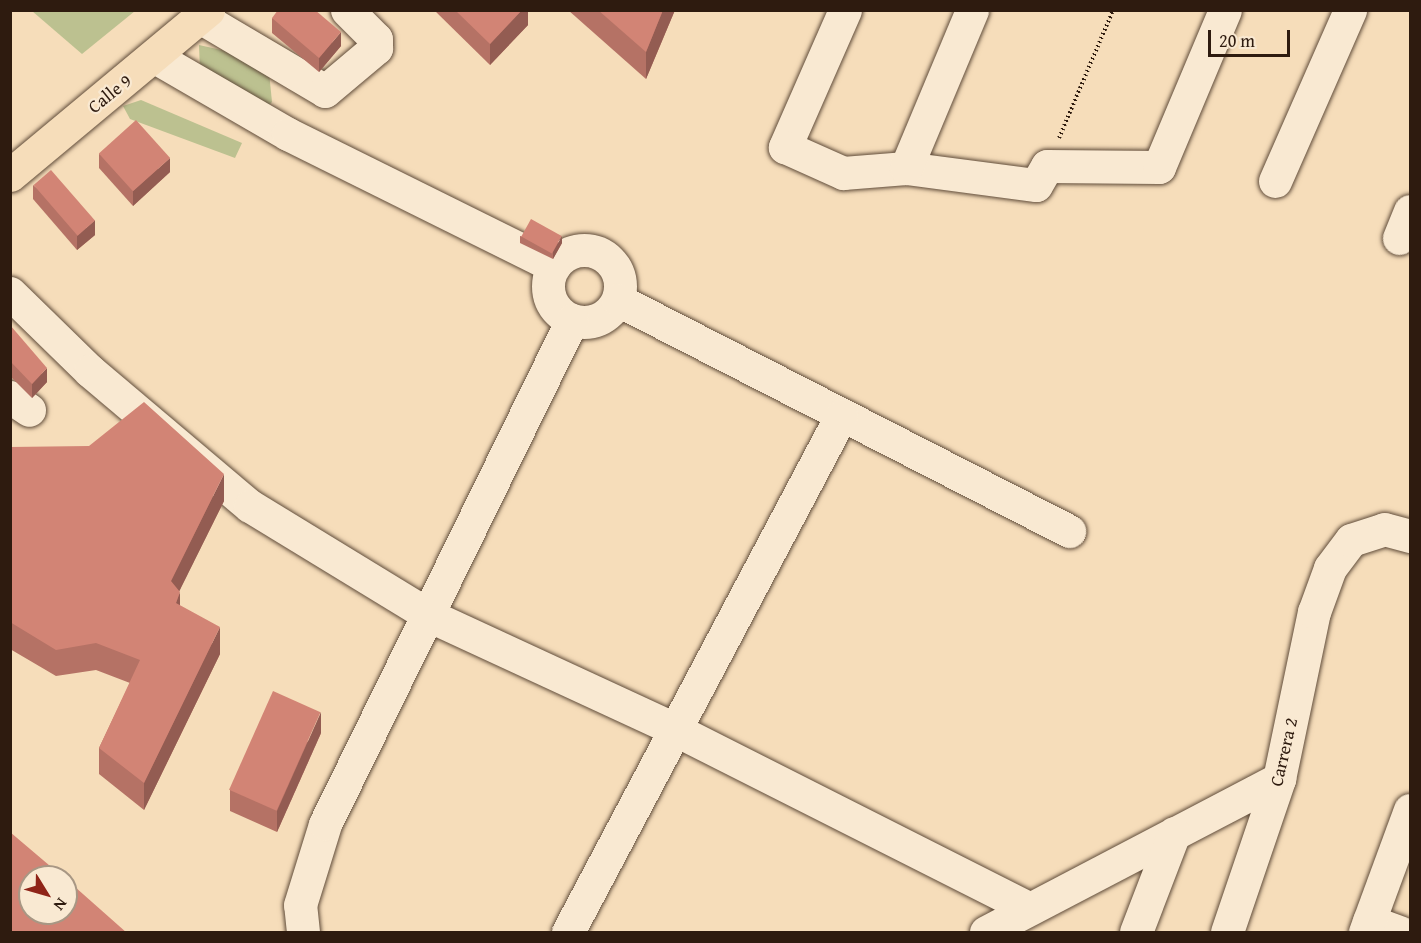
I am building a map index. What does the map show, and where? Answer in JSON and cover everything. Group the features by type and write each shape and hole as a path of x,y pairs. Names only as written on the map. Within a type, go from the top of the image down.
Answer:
{"main road":[{"name":"Calle 9","path":"10,175 204,14"}],"street":[{"path":"204,14 316,89 331,89 376,48 376,39 347,10"},
{"path":"845,10 785,147 843,173 906,168 1036,185 1047,166 1159,167 1226,10"},
{"path":"906,168 972,10"},
{"path":"1275,181 1350,10"},
{"path":"155,57 288,134 554,266"},
{"path":"288,134 316,89"},
{"path":"573,251 607,256 620,276 618,300 604,316 572,320 553,303 549,278 554,266 573,251"},
{"path":"10,293 90,370 250,506 430,616 674,729 1026,907"},
{"path":"618,300 1069,531"},
{"path":"303,933 300,905 314,851 572,320"},
{"path":"568,933 841,416"},
{"name":"Carrera 2","path":"1227,933 1279,779 1314,612 1330,568 1351,540 1384,529 1410,536"},
{"path":"986,933 1026,907 1279,779"},
{"path":"1400,933 1367,927 1410,810"},
{"path":"1136,933 1174,833"}],"path":[{"path":"1047,166 1113,10"}],"green space":[{"path":"32,11 135,11 82,54"},
{"path":"199,45 235,53 269,72 272,102 264,110 200,71"},
{"path":"141,100 242,143 235,158 130,119 123,106"}],"building":[{"path":"278,10 315,10 341,32 319,58 272,18"},
{"path":"455,10 522,10 490,44"},
{"path":"598,10 663,10 646,52"},
{"path":"136,120 170,158 133,191 99,153"},
{"path":"51,170 95,221 78,236 34,185"},
{"path":"531,219 562,236 552,253 521,236"},
{"path":"10,325 47,368 32,384 10,361"},
{"path":"144,402 224,474 171,581 180,592 176,603 220,627 144,783 99,748 140,660 96,643 56,650 10,622 10,447 89,446"},
{"path":"273,691 321,712 277,811 229,790"},
{"path":"10,832 49,865 18,865 18,925 78,925 78,890 127,933 10,933"}]}
